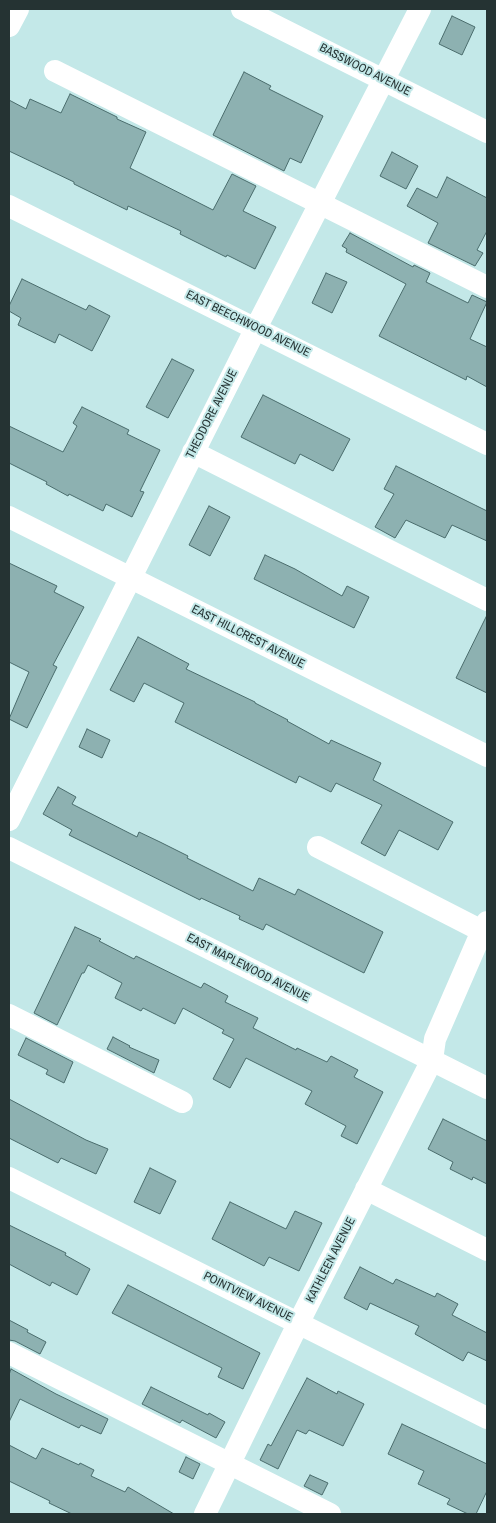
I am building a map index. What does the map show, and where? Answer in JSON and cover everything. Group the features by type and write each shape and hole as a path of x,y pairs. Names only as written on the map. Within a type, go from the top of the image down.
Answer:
{"street":[{"path":"9,26 18,9"},
{"name":"BASSWOOD AVENUE","path":"242,9 487,132"},
{"name":"THEODORE AVENUE","path":"9,820 193,452 420,9"},
{"path":"55,71 487,287"},
{"name":"EAST BEECHWOOD AVENUE","path":"9,206 487,444"},
{"path":"193,452 487,600"},
{"name":"EAST HILLCREST AVENUE","path":"9,517 487,756"},
{"path":"318,847 486,928"},
{"name":"EAST MAPLEWOOD AVENUE","path":"9,848 487,1088"},
{"name":"KATHLEEN AVENUE","path":"205,1514 299,1322 432,1060 435,1039 486,928"},
{"path":"9,1016 182,1102"},
{"name":"POINTVIEW AVENUE","path":"9,1178 487,1418"},
{"path":"366,1189 487,1250"},
{"path":"9,1353 330,1514"}],"building":[{"path":"452,16 475,27 462,55 439,44"},
{"path":"244,72 271,86 269,89 323,116 301,163 290,158 284,171 213,135"},
{"path":"70,94 146,132 130,168 213,210 232,174 256,186 243,211 276,227 255,269 180,234 181,231 128,206 127,210 9,151 9,100 26,109 30,99 61,113"},
{"path":"392,152 418,166 406,189 380,176"},
{"path":"447,177 487,198 487,231 477,250 483,253 475,266 428,243 438,223 407,206 417,188 437,198"},
{"path":"350,233 413,267 414,265 430,273 426,282 468,303 472,295 487,302 470,339 487,347 487,387 467,376 466,380 379,336 406,284 346,252 347,249 342,246"},
{"path":"326,273 347,282 332,313 312,303"},
{"path":"22,279 86,310 89,305 110,316 92,351 59,334 55,343 18,325 21,318 9,311 9,306"},
{"path":"172,359 194,370 168,418 146,407"},
{"path":"263,395 350,439 333,471 300,454 295,464 241,437"},
{"path":"82,407 129,430 127,434 160,450 140,491 144,492 132,517 106,504 103,511 69,494 68,496 46,484 47,482 9,463 9,426 63,452 77,426 73,423"},
{"path":"396,466 487,511 487,541 452,525 445,538 406,520 395,538 375,527 394,494 384,489"},
{"path":"209,506 230,517 210,556 189,545"},
{"path":"265,555 295,569 342,596 347,586 369,597 354,628 254,579"},
{"path":"9,563 57,586 54,592 84,607 53,665 57,667 27,728 9,719 29,672 9,662"},
{"path":"487,615 487,693 456,678"},
{"path":"138,637 189,664 186,669 255,702 329,744 331,740 381,763 373,780 453,822 438,850 399,830 385,856 361,843 382,805 336,783 331,792 299,776 296,783 175,722 184,703 144,683 134,702 110,690"},
{"path":"87,729 110,740 102,758 79,747"},
{"path":"58,787 76,797 72,804 137,837 139,832 160,842 188,856 187,858 253,891 259,878 295,895 298,889 383,932 364,973 266,924 263,930 239,919 240,916 201,898 200,900 69,835 72,830 43,814"},
{"path":"75,927 101,939 99,941 134,959 136,956 201,988 204,983 228,996 225,1002 258,1018 253,1028 296,1050 297,1048 327,1062 331,1056 358,1070 354,1077 383,1092 357,1144 341,1136 346,1126 305,1104 312,1091 246,1058 230,1088 213,1079 234,1039 222,1033 224,1030 183,1008 175,1024 143,1008 141,1011 115,998 122,983 88,965 84,973 82,973 57,1025 34,1013"},
{"path":"113,1037 129,1047 159,1060 154,1073 107,1049"},
{"path":"26,1038 73,1062 64,1083 46,1074 48,1070 18,1055"},
{"path":"9,1099 86,1140 108,1149 96,1174 61,1158 58,1163 9,1138"},
{"path":"443,1119 487,1141 487,1184 473,1177 472,1180 450,1169 453,1162 428,1149"},
{"path":"150,1168 176,1181 160,1214 134,1202"},
{"path":"230,1202 286,1229 295,1211 322,1223 299,1271 269,1257 264,1266 212,1239"},
{"path":"9,1225 66,1253 65,1255 90,1269 77,1295 52,1282 50,1286 9,1264"},
{"path":"360,1267 393,1284 396,1279 435,1297 437,1293 458,1304 452,1315 487,1333 487,1361 468,1352 463,1361 415,1334 419,1326 370,1303 367,1310 344,1298"},
{"path":"128,1285 260,1353 243,1389 218,1377 222,1368 112,1313"},
{"path":"9,1320 46,1342 40,1354 15,1341 9,1340"},
{"path":"11,1369 56,1394 108,1419 101,1434 81,1425 79,1428 20,1399 9,1422 9,1375"},
{"path":"307,1378 337,1394 338,1391 364,1404 343,1446 309,1430 306,1434 297,1430 278,1469 260,1460 268,1444 271,1446"},
{"path":"151,1387 225,1422 216,1438 182,1420 180,1423 142,1404"},
{"path":"402,1424 487,1464 487,1491 476,1514 468,1514 447,1504 450,1499 418,1484 424,1471 388,1454"},
{"path":"9,1445 36,1459 42,1448 79,1465 80,1463 94,1470 91,1476 125,1492 128,1487 174,1514 72,1514 9,1481"},
{"path":"186,1457 200,1464 193,1479 179,1472"},
{"path":"310,1475 328,1483 322,1495 304,1486"}]}
